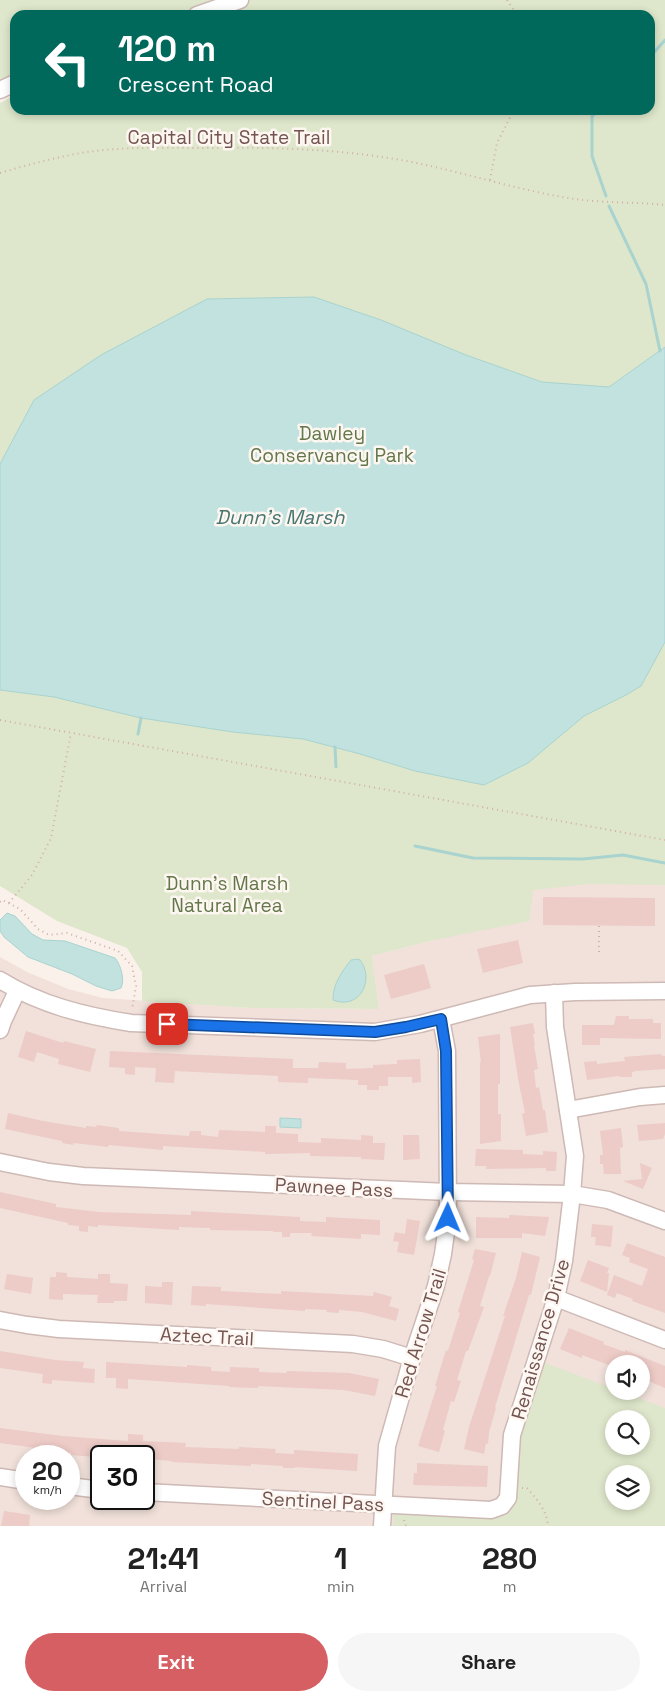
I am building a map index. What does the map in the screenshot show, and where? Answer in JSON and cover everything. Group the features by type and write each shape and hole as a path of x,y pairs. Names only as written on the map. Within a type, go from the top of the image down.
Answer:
{"street":[{"path":"211,10 240,0"},
{"path":"0,980 17,991 76,1012 132,1022 375,1032 441,1019 517,998 554,992 665,991"},
{"path":"0,1030 17,991"},
{"name":"Renaissance Drive","path":"502,1506 508,1498 510,1486 512,1435 556,1298 564,1261 576,1156 555,1027 554,992"},
{"name":"Red Arrow Trail","path":"382,1526 387,1446 412,1358 436,1286 448,1218 446,1051 441,1019"},
{"path":"568,1110 640,1096 665,1094"},
{"name":"Pawnee Pass","path":"0,1162 49,1172 83,1176 448,1192 572,1194 608,1200 665,1221"},
{"path":"556,1298 665,1340"},
{"name":"Aztec Trail","path":"0,1320 59,1329 353,1344 383,1349 412,1358"},
{"path":"0,1477 15,1479"},
{"name":"Sentinel Pass","path":"155,1493 491,1510 502,1506"}],"path":[{"path":"490,180 497,143 511,115"},
{"name":"Capital City State Trail","path":"0,173 38,162 100,150 288,148 403,160 583,200 665,205"},
{"path":"0,720 665,840"},
{"path":"9,903 32,875 51,838 71,733"},
{"path":"0,902 2,900 20,909 38,929 49,935 67,933 118,951 132,966 136,986 132,1022"},
{"path":"598,926 599,956"},
{"path":"522,1488 527,1488 537,1499 546,1514 548,1526"},
{"path":"404,1520 406,1526"}],"shaded area":[{"path":"538,834 665,856 665,1526 0,1526 0,957 27,972 68,989 103,998 251,1008 379,1009 372,956 434,940"}],"green space":[{"name":"Dawley Conservancy Park","path":"0,0 665,0 665,885 588,884 533,890 529,921 434,940 372,956 379,1009 251,1008 142,1001 142,972 127,948 57,921 0,886 0,103 10,98 10,115 655,115 655,10 10,10 10,77 0,82"},
{"path":"543,1362 605,1386 605,1400 644,1400 665,1408 665,1526 393,1526 394,1512 493,1519 507,1513 514,1504 521,1435"}],"water":[{"name":"Dunn's Marsh","path":"314,297 381,320 466,355 542,382 609,387 665,347 665,642 641,686 584,716 528,763 484,785 415,771 303,739 233,732 141,718 54,697 0,690 0,464 34,400 101,355 207,299"},
{"path":"7,913 15,916 32,934 43,940 65,941 115,958 122,973 123,981 121,988 112,991 96,986 72,974 28,957 4,937 0,931 0,920"},
{"path":"359,959 366,975 363,991 351,1001 333,1000 334,989 341,974 351,960"},
{"path":"280,1118 301,1119 301,1128 280,1127"}],"building":[{"path":"543,897 655,898 655,926 543,925"},
{"path":"518,940 523,963 483,973 477,949"},
{"path":"424,964 431,988 391,999 384,975"},
{"path":"616,1016 629,1016 629,1019 653,1019 653,1023 661,1023 661,1039 600,1038 600,1045 582,1045 582,1025 614,1025"},
{"path":"533,1023 538,1069 534,1070 536,1088 539,1087 548,1132 526,1136 522,1114 525,1113 510,1027"},
{"path":"26,1031 63,1043 64,1041 96,1049 90,1072 58,1064 59,1059 37,1052 34,1062 18,1057"},
{"path":"500,1034 498,1114 501,1114 501,1141 480,1144 481,1062 478,1037"},
{"path":"110,1051 293,1059 293,1068 318,1068 319,1062 346,1063 346,1069 373,1068 373,1065 397,1064 397,1060 420,1059 421,1082 412,1083 412,1077 388,1077 388,1086 379,1086 379,1090 367,1090 367,1085 358,1085 358,1080 308,1078 308,1083 278,1082 278,1076 175,1071 174,1083 155,1082 156,1068 135,1067 135,1075 125,1074 125,1068 109,1067"},
{"path":"661,1054 665,1056 665,1069 636,1071 632,1072 632,1077 619,1076 587,1080 584,1062 597,1061 597,1064 625,1061 624,1057"},
{"path":"8,1113 86,1128 86,1126 96,1127 97,1125 119,1128 119,1131 189,1136 190,1131 201,1131 201,1135 218,1137 219,1130 265,1132 265,1126 276,1126 276,1133 298,1134 298,1142 321,1143 321,1138 361,1140 361,1135 373,1136 373,1143 385,1143 384,1160 361,1159 361,1157 310,1156 310,1153 265,1154 265,1152 163,1146 163,1150 74,1143 73,1145 5,1129"},
{"path":"665,1123 663,1139 639,1141 637,1125"},
{"path":"621,1128 623,1147 620,1148 621,1174 604,1174 603,1164 600,1164 600,1155 603,1155 600,1131"},
{"path":"403,1135 419,1135 420,1159 403,1160"},
{"path":"476,1149 523,1150 523,1154 543,1155 543,1151 557,1152 556,1171 546,1171 546,1168 486,1169 486,1166 475,1166"},
{"path":"640,1163 652,1168 643,1189 623,1181 642,1179"},
{"path":"0,1192 56,1204 56,1207 99,1212 191,1215 191,1211 300,1217 300,1221 326,1222 326,1217 380,1220 380,1235 361,1234 361,1239 311,1236 312,1233 290,1233 290,1237 282,1237 282,1232 273,1231 210,1230 210,1228 179,1227 179,1230 98,1225 98,1227 88,1226 88,1232 79,1231 79,1226 0,1208"},
{"path":"509,1215 549,1217 545,1236 522,1233 522,1238 476,1238 476,1217 509,1218"},
{"path":"407,1219 420,1221 414,1255 397,1252 399,1242 393,1241 395,1232 405,1234"},
{"path":"592,1224 613,1226 611,1247 595,1245 596,1237 591,1237"},
{"path":"627,1243 665,1257 665,1313 632,1301 633,1299 617,1293 615,1298 607,1295 614,1275 642,1286 648,1269 629,1262 630,1258 622,1255"},
{"path":"475,1249 496,1253 480,1306 484,1307 468,1351 466,1351 457,1380 461,1381 454,1402 451,1401 439,1452 418,1446 446,1350 448,1351 460,1313 458,1312 474,1260 472,1259"},
{"path":"522,1252 540,1257 531,1295 529,1295 495,1407 488,1444 486,1443 484,1454 464,1449 469,1427 505,1316 503,1316 516,1278"},
{"path":"588,1260 609,1268 607,1273 609,1273 607,1292 580,1281"},
{"path":"56,1272 67,1273 67,1277 98,1279 98,1274 110,1274 110,1283 128,1284 127,1301 97,1303 98,1295 63,1294 63,1300 49,1299 50,1277 56,1277"},
{"path":"7,1274 33,1278 31,1294 4,1289"},
{"path":"162,1282 173,1282 172,1305 145,1303 145,1286 162,1287"},
{"path":"192,1286 221,1287 221,1291 281,1294 281,1291 373,1296 374,1292 392,1297 389,1306 399,1309 396,1321 362,1312 339,1310 339,1313 326,1312 327,1310 305,1309 305,1311 206,1304 206,1306 191,1305"},
{"path":"569,1328 604,1342 603,1344 638,1355 605,1355 605,1364 582,1355 582,1358 560,1349"},
{"path":"0,1351 55,1360 84,1362 83,1368 95,1369 94,1383 52,1380 52,1384 42,1383 43,1374 0,1368"},
{"path":"650,1360 665,1366 665,1388 650,1382"},
{"path":"106,1362 187,1367 187,1365 211,1367 211,1371 230,1372 230,1367 259,1368 259,1372 349,1373 379,1379 375,1396 344,1390 258,1386 258,1388 229,1387 128,1379 128,1389 116,1388 116,1378 106,1378"},
{"path":"0,1428 62,1436 128,1441 128,1434 143,1435 143,1441 186,1443 185,1447 276,1449 275,1453 294,1454 294,1450 358,1454 357,1471 283,1468 283,1466 251,1464 251,1466 172,1462 155,1459 155,1445 90,1445 90,1457 80,1456 80,1445 15,1445 0,1443"},
{"path":"417,1463 488,1466 487,1487 413,1485 414,1473 417,1473"},
{"path":"4,1511 30,1515 29,1526 1,1526"}],"waterway":[{"path":"655,51 665,40"},
{"path":"593,115 592,156 606,196"},
{"path":"609,206 646,284 660,351"},
{"path":"138,734 141,718"},
{"path":"335,747 336,767"},
{"path":"415,846 473,858 583,859 623,855 665,863"}],"route":[{"path":"167,1024 375,1032 441,1019 446,1051 448,1218"}],"park label":[{"name":"Dunn's Marsh Natural Area","path":"227,894"}]}
